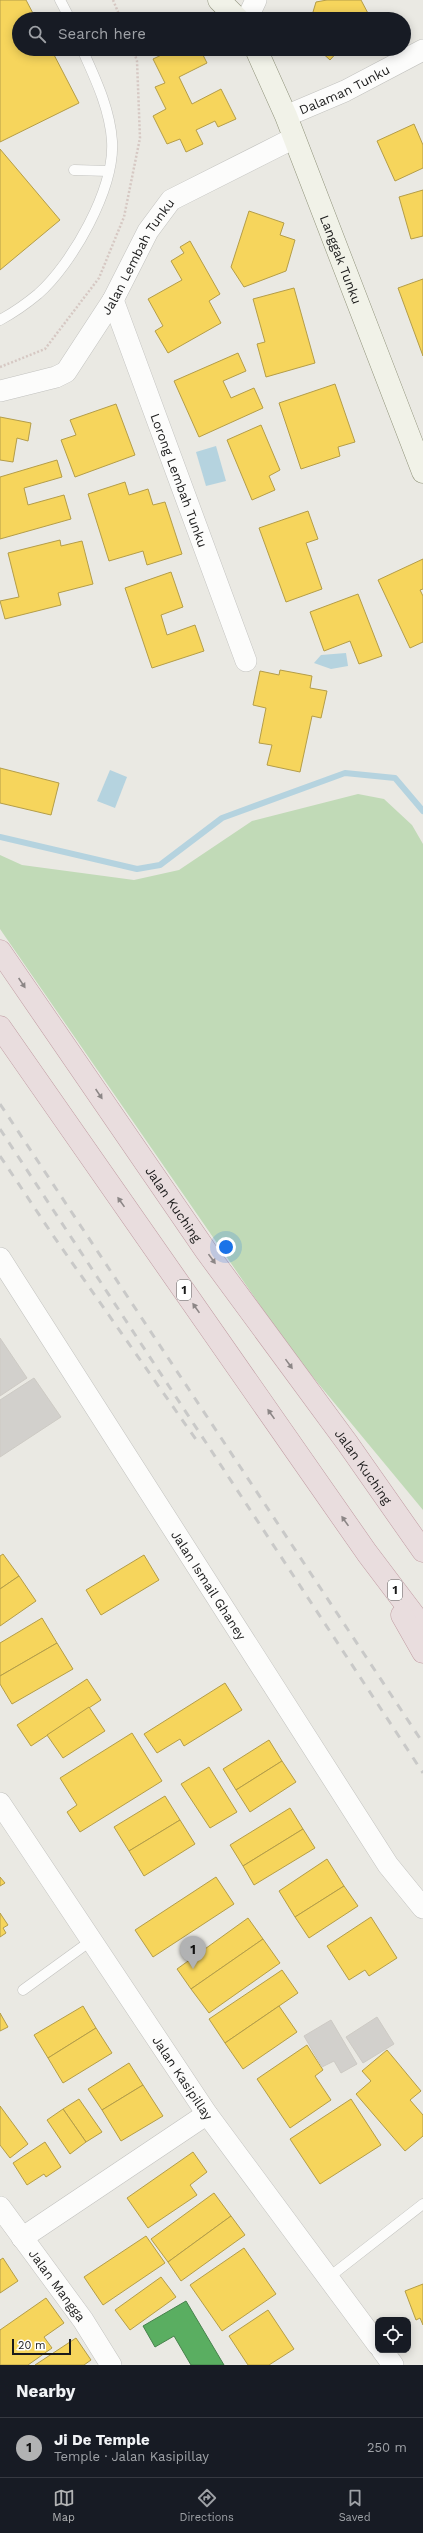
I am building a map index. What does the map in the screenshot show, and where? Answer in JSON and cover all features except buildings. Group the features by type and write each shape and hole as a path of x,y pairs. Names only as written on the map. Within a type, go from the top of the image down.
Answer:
{"highway":[{"name":"Jalan Kuching","path":"0,950 206,1251 419,1545"},
{"name":"1","path":"0,1027 368,1553 423,1627"},
{"path":"368,1553 423,1652"}],"street":[{"path":"218,0 231,12"},
{"path":"250,12 256,0"},
{"name":"Dalaman Tunku","path":"286,116 345,91 423,50"},
{"name":"Langgak Tunku","path":"259,56 286,116 423,472"},
{"name":"Jalan Lembah Tunku","path":"0,391 56,378 66,372 113,300 148,231 171,200 294,138"},
{"name":"Lorong Lembah Tunku","path":"113,300 246,661"},
{"name":"Jalan Ismail Ghaney","path":"0,1258 388,1865 423,1908"},
{"name":"Jalan Kasipillay","path":"0,1803 7,1827 92,1940 207,2114 375,2341"},
{"path":"22,2238 207,2114"},
{"name":"Jalan Mangga","path":"0,2207 83,2320 111,2365"},
{"path":"384,2353 393,2365"}],"lane":[{"path":"60,0 66,12"},
{"path":"0,320 38,294 72,254 101,197 108,171 112,142 106,109 85,56"},
{"path":"74,170 108,171"},
{"path":"23,1990 92,1940"},
{"path":"328,2278 423,2204"}],"path":[{"path":"114,0 118,12"}],"green space":[{"path":"358,794 384,799 412,825 423,844 423,1510 293,1353 0,929 0,855 22,865 134,880 179,870 252,821"}],"water":[{"path":"216,446 226,481 206,486 196,452"},
{"path":"346,653 348,666 331,669 314,663 321,655"},
{"path":"110,770 127,777 115,808 97,801"}],"waterway":[{"path":"0,837 137,869 160,865 222,818 345,773 395,778 423,811"}],"railway":[{"path":"0,1104 423,1743"},
{"path":"0,1129 423,1773"},
{"path":"0,1156 52,1234 197,1441"}],"place":[{"name":"Ji De Temple","path":"193,1969"}]}
